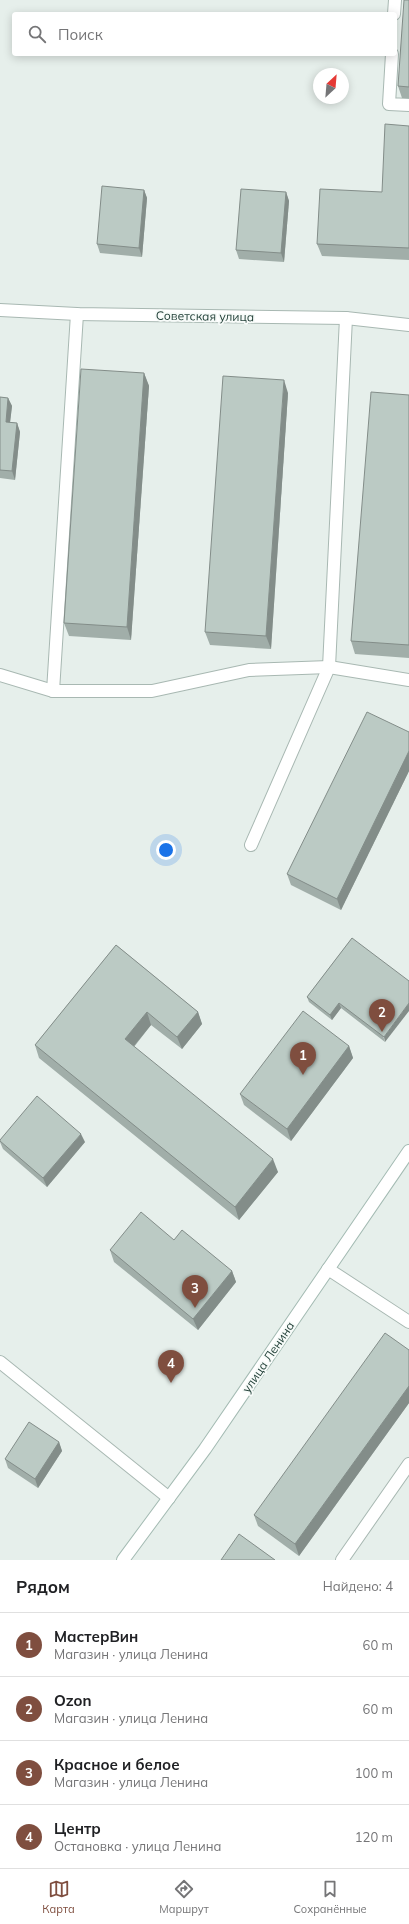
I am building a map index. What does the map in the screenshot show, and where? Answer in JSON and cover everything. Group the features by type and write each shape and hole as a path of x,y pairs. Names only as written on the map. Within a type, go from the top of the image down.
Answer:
{"street":[{"path":"394,12 395,0"},
{"path":"392,56 389,104 409,105"},
{"name":"Советская улица","path":"0,310 77,314 346,318 409,325"},
{"path":"53,691 77,314"},
{"path":"251,846 329,667 346,318"},
{"path":"0,675 53,691 152,691 249,670 329,667 409,680"},
{"name":"улица Ленина","path":"123,1560 206,1449 409,1151"},
{"path":"328,1269 409,1322"},
{"path":"0,1362 169,1498"},
{"path":"342,1560 409,1464"}],"building":[{"path":"404,0 409,0 409,87 398,86"},
{"path":"385,124 409,126 409,248 317,244 320,189 382,192"},
{"path":"102,186 144,190 139,248 97,244"},
{"path":"241,189 286,192 281,253 236,250"},
{"path":"81,369 144,373 127,627 64,623"},
{"path":"223,376 284,380 266,636 205,632"},
{"path":"371,392 409,395 409,645 351,641"},
{"path":"0,397 8,398 6,422 17,423 12,471 0,470"},
{"path":"367,712 409,732 409,751 337,899 287,874"},
{"path":"352,938 409,981 409,1003 384,1037 339,1003 330,1015 307,997"},
{"path":"116,945 198,1012 177,1037 147,1012 125,1039 273,1159 235,1207 35,1045"},
{"path":"303,1011 349,1046 287,1129 240,1094"},
{"path":"37,1096 81,1134 43,1178 0,1141"},
{"path":"141,1212 174,1240 182,1230 232,1271 193,1319 110,1250"},
{"path":"385,1333 409,1350 409,1386 295,1544 254,1515"},
{"path":"29,1422 59,1442 35,1479 5,1459"},
{"path":"239,1534 275,1560 221,1560"}],"place":[{"name":"Ozon","path":"382,1032"},
{"name":"МастерВин","path":"303,1075"},
{"name":"Красное и белое","path":"195,1308"},
{"name":"Центр","path":"171,1383"}]}
